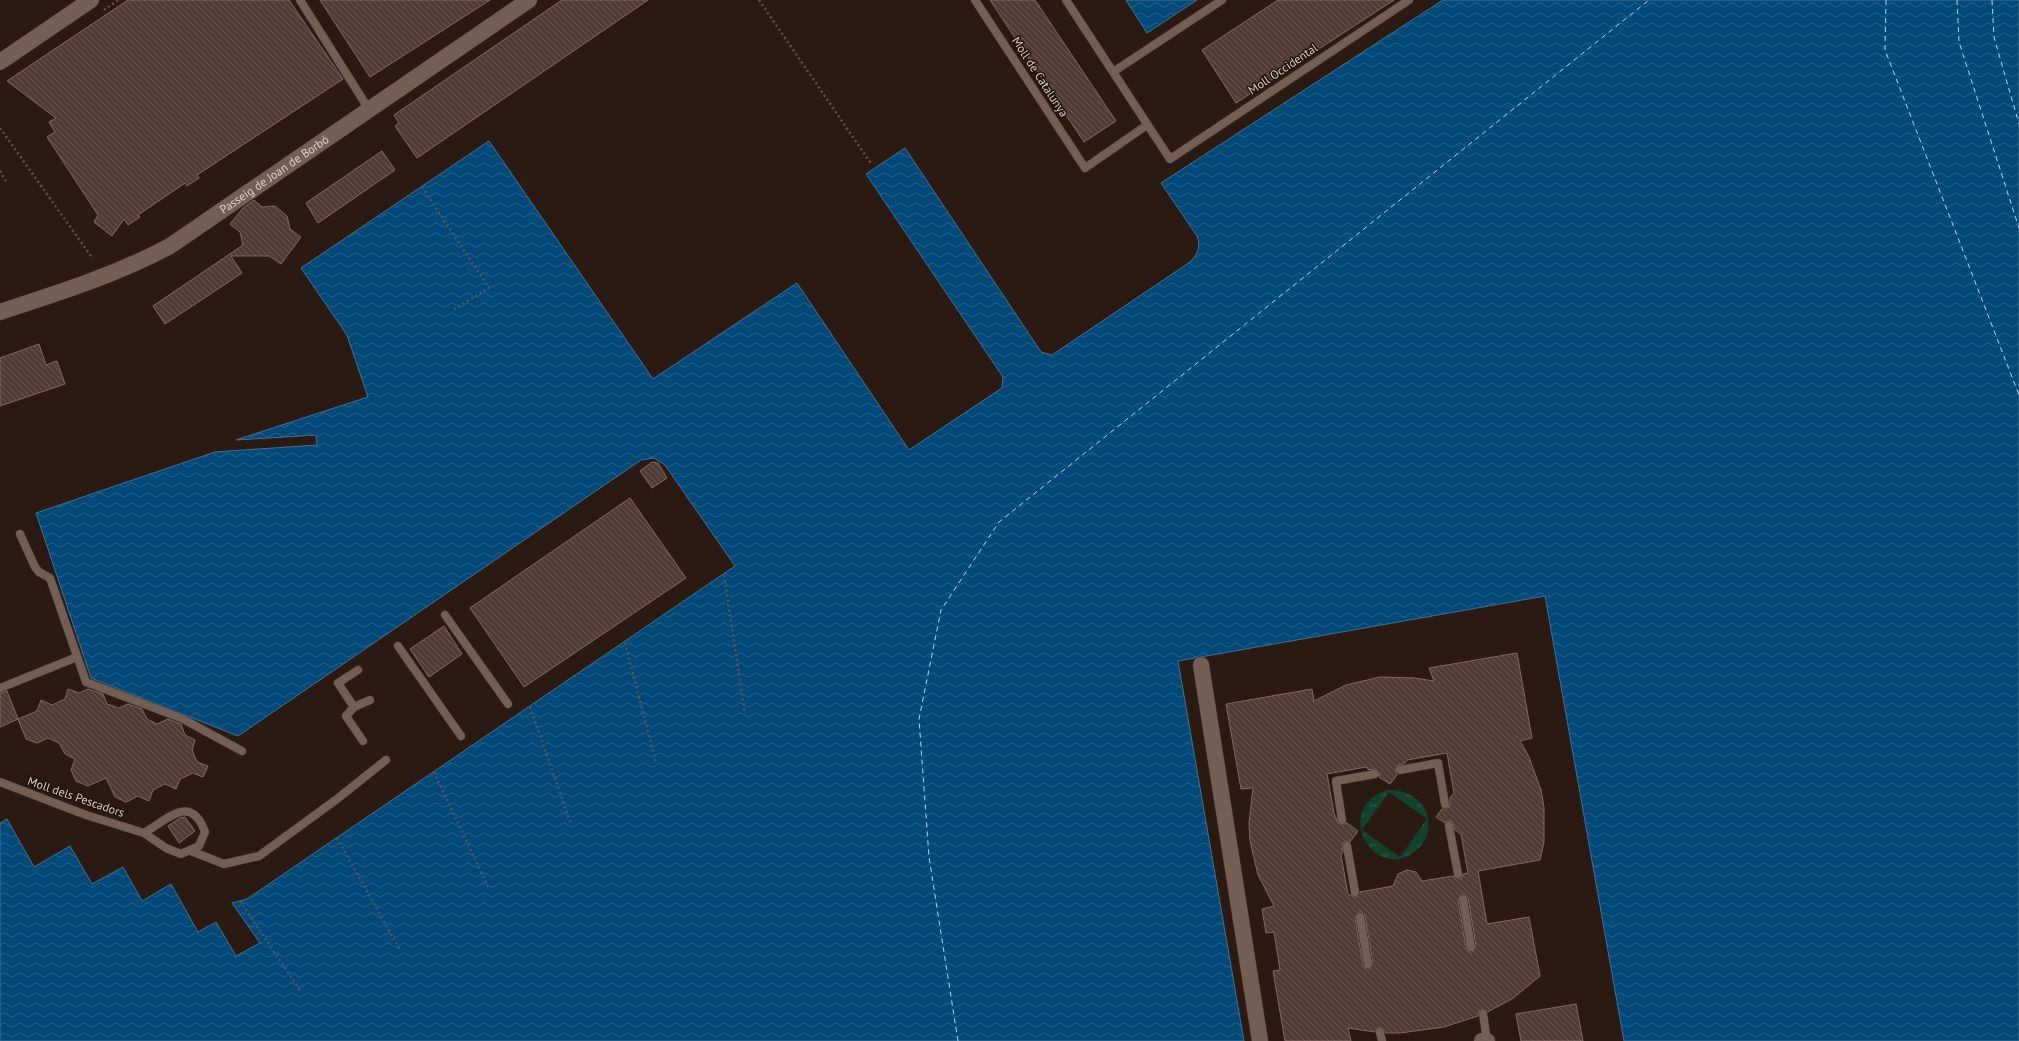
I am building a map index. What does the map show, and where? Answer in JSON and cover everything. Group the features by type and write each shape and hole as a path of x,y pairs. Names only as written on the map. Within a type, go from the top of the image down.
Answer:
{"street":[{"path":"0,62 91,0"},
{"name":"Passeig de Joan de Borbó","path":"0,312 94,281 142,261 170,246 368,108 529,0"},
{"path":"1201,665 1260,1041"}],"lane":[{"path":"300,0 368,108"},
{"name":"Moll de Catalunya","path":"975,0 1085,168 1147,125"},
{"path":"1066,0 1147,125"},
{"path":"1113,72 1222,0"},
{"name":"Moll Occidental","path":"1147,125 1170,159 1409,0"},
{"path":"20,534 35,567 39,572 50,578 86,682 181,718 242,751"},
{"path":"445,615 508,704"},
{"path":"398,646 461,736"},
{"path":"0,688 77,657"},
{"path":"354,707 338,683 358,670"},
{"path":"363,740 346,716 354,707 370,700"},
{"name":"Moll dels Pescadors","path":"0,782 86,815 144,833 166,848 181,854 191,851 224,864 259,856 337,799 386,760"},
{"path":"1400,770 1438,763 1445,804"},
{"path":"1342,820 1336,781 1375,774"},
{"path":"144,833 180,811 187,810 200,819 205,832 201,844 191,851"},
{"path":"1449,826 1458,874"},
{"path":"1347,846 1355,892"},
{"path":"1463,899 1471,947"},
{"path":"1360,917 1368,964"},
{"path":"1483,1014 1485,1041"},
{"path":"1380,1032 1382,1041"}],"path":[{"path":"759,0 872,165"},
{"path":"0,128 93,258"},
{"path":"0,172 6,181"},
{"path":"422,187 489,288 454,310"},
{"path":"724,575 745,714"},
{"path":"625,643 656,763"},
{"path":"530,707 571,824"},
{"path":"434,772 489,889"},
{"path":"337,838 400,950"},
{"path":"240,901 301,992"}],"green space":[{"path":"1388,790 1397,790 1405,792 1418,801 1424,807 1429,822 1428,831 1423,844 1413,853 1398,859 1384,857 1372,850 1364,838 1360,825 1363,811 1371,799","holes":["1389,792 1427,819 1400,857 1362,830"]}],"water":[{"path":"1126,0 1197,0 1147,33"},
{"path":"1443,0 2019,0 2019,1041 1624,1041 1545,596 1178,661 1244,1041 0,1041 0,823 7,819 34,867 70,846 92,884 123,867 142,901 171,884 198,932 216,922 236,956 260,943 232,903 247,899 735,566 665,465 654,458 641,460 238,736 91,678 36,513 215,452 317,445 316,435 236,440 368,397 347,335 301,268 489,141 653,379 797,283 909,450 1002,388 1003,377 866,174 905,148 1041,352 1052,355 1190,262 1195,256 1199,247 1197,236 1161,183"}],"building":[{"path":"128,0 289,0 343,79 197,175 199,178 187,186 185,183 138,215 140,217 128,225 124,219 112,236 94,222 98,215 47,137 55,132 49,122 56,118 7,81"},
{"path":"320,0 490,0 370,77"},
{"path":"562,0 648,0 417,158 395,126 399,123 394,115"},
{"path":"990,0 1035,0 1116,121 1084,142"},
{"path":"1278,0 1394,0 1236,103 1202,50"},
{"path":"382,151 395,170 318,223 306,203"},
{"path":"254,200 262,207 275,206 287,216 290,229 301,237 281,264 269,256 231,256 242,273 165,324 153,306 243,245 240,232 230,224 243,208"},
{"path":"39,344 46,365 57,361 65,384 0,406 0,358"},
{"path":"652,462 658,463 667,478 652,488 640,471"},
{"path":"630,498 686,578 524,687 470,608"},
{"path":"444,626 462,654 429,677 410,649"},
{"path":"1517,653 1532,738 1520,741 1529,757 1541,790 1544,807 1544,842 1540,860 1478,871 1487,924 1529,917 1540,976 1512,999 1488,1012 1482,1009 1478,1012 1478,1016 1444,1027 1400,1033 1386,1033 1381,1027 1377,1028 1375,1032 1348,1028 1351,1041 1285,1041 1273,971 1280,970 1274,932 1266,933 1262,909 1274,906 1258,875 1250,841 1249,823 1253,788 1241,789 1226,704 1312,689 1314,701 1346,685 1380,677 1415,678 1434,681 1429,668","holes":["1447,753 1454,793 1450,798 1450,806 1446,809 1442,809 1436,817 1445,823 1448,821 1453,822 1455,830 1461,834 1468,873 1463,874 1462,878 1459,879 1453,876 1422,881 1416,872 1407,870 1398,874 1393,886 1360,892 1356,897 1348,894 1341,855 1343,852 1342,844 1346,841 1350,842 1358,831 1347,823 1342,825 1338,823 1334,813 1327,774 1366,767 1369,770 1376,769 1380,773 1379,777 1390,784 1397,775 1395,771 1397,766 1405,763 1407,760","1462,894 1465,894 1468,898 1476,946 1472,952 1469,952 1466,948 1458,900","1359,912 1362,912 1365,916 1373,963 1369,969 1366,969 1363,965 1355,918"]},
{"path":"68,689 79,693 88,689 103,694 107,704 119,708 128,704 142,709 147,719 157,724 168,719 181,724 185,735 195,740 192,750 197,762 208,766 203,777 193,773 180,779 176,789 165,784 153,790 149,801 138,796 126,802 115,797 106,778 88,786 76,781 71,770 75,759 65,754 59,743 48,738 37,743 26,739 18,719 37,711 41,700 52,705 65,699"},
{"path":"7,691 18,719 0,727 0,693"},
{"path":"185,817 195,831 179,843 168,826 180,818"},
{"path":"1576,1004 1583,1041 1521,1041 1516,1014"}],"ferry route":[{"path":"958,1041 929,857 919,719 941,610 999,522 1649,0"},
{"path":"1886,0 1885,50 2019,395"},
{"path":"1957,0 1959,42 2019,228"},
{"path":"1992,0 1994,37 2019,124"}]}
